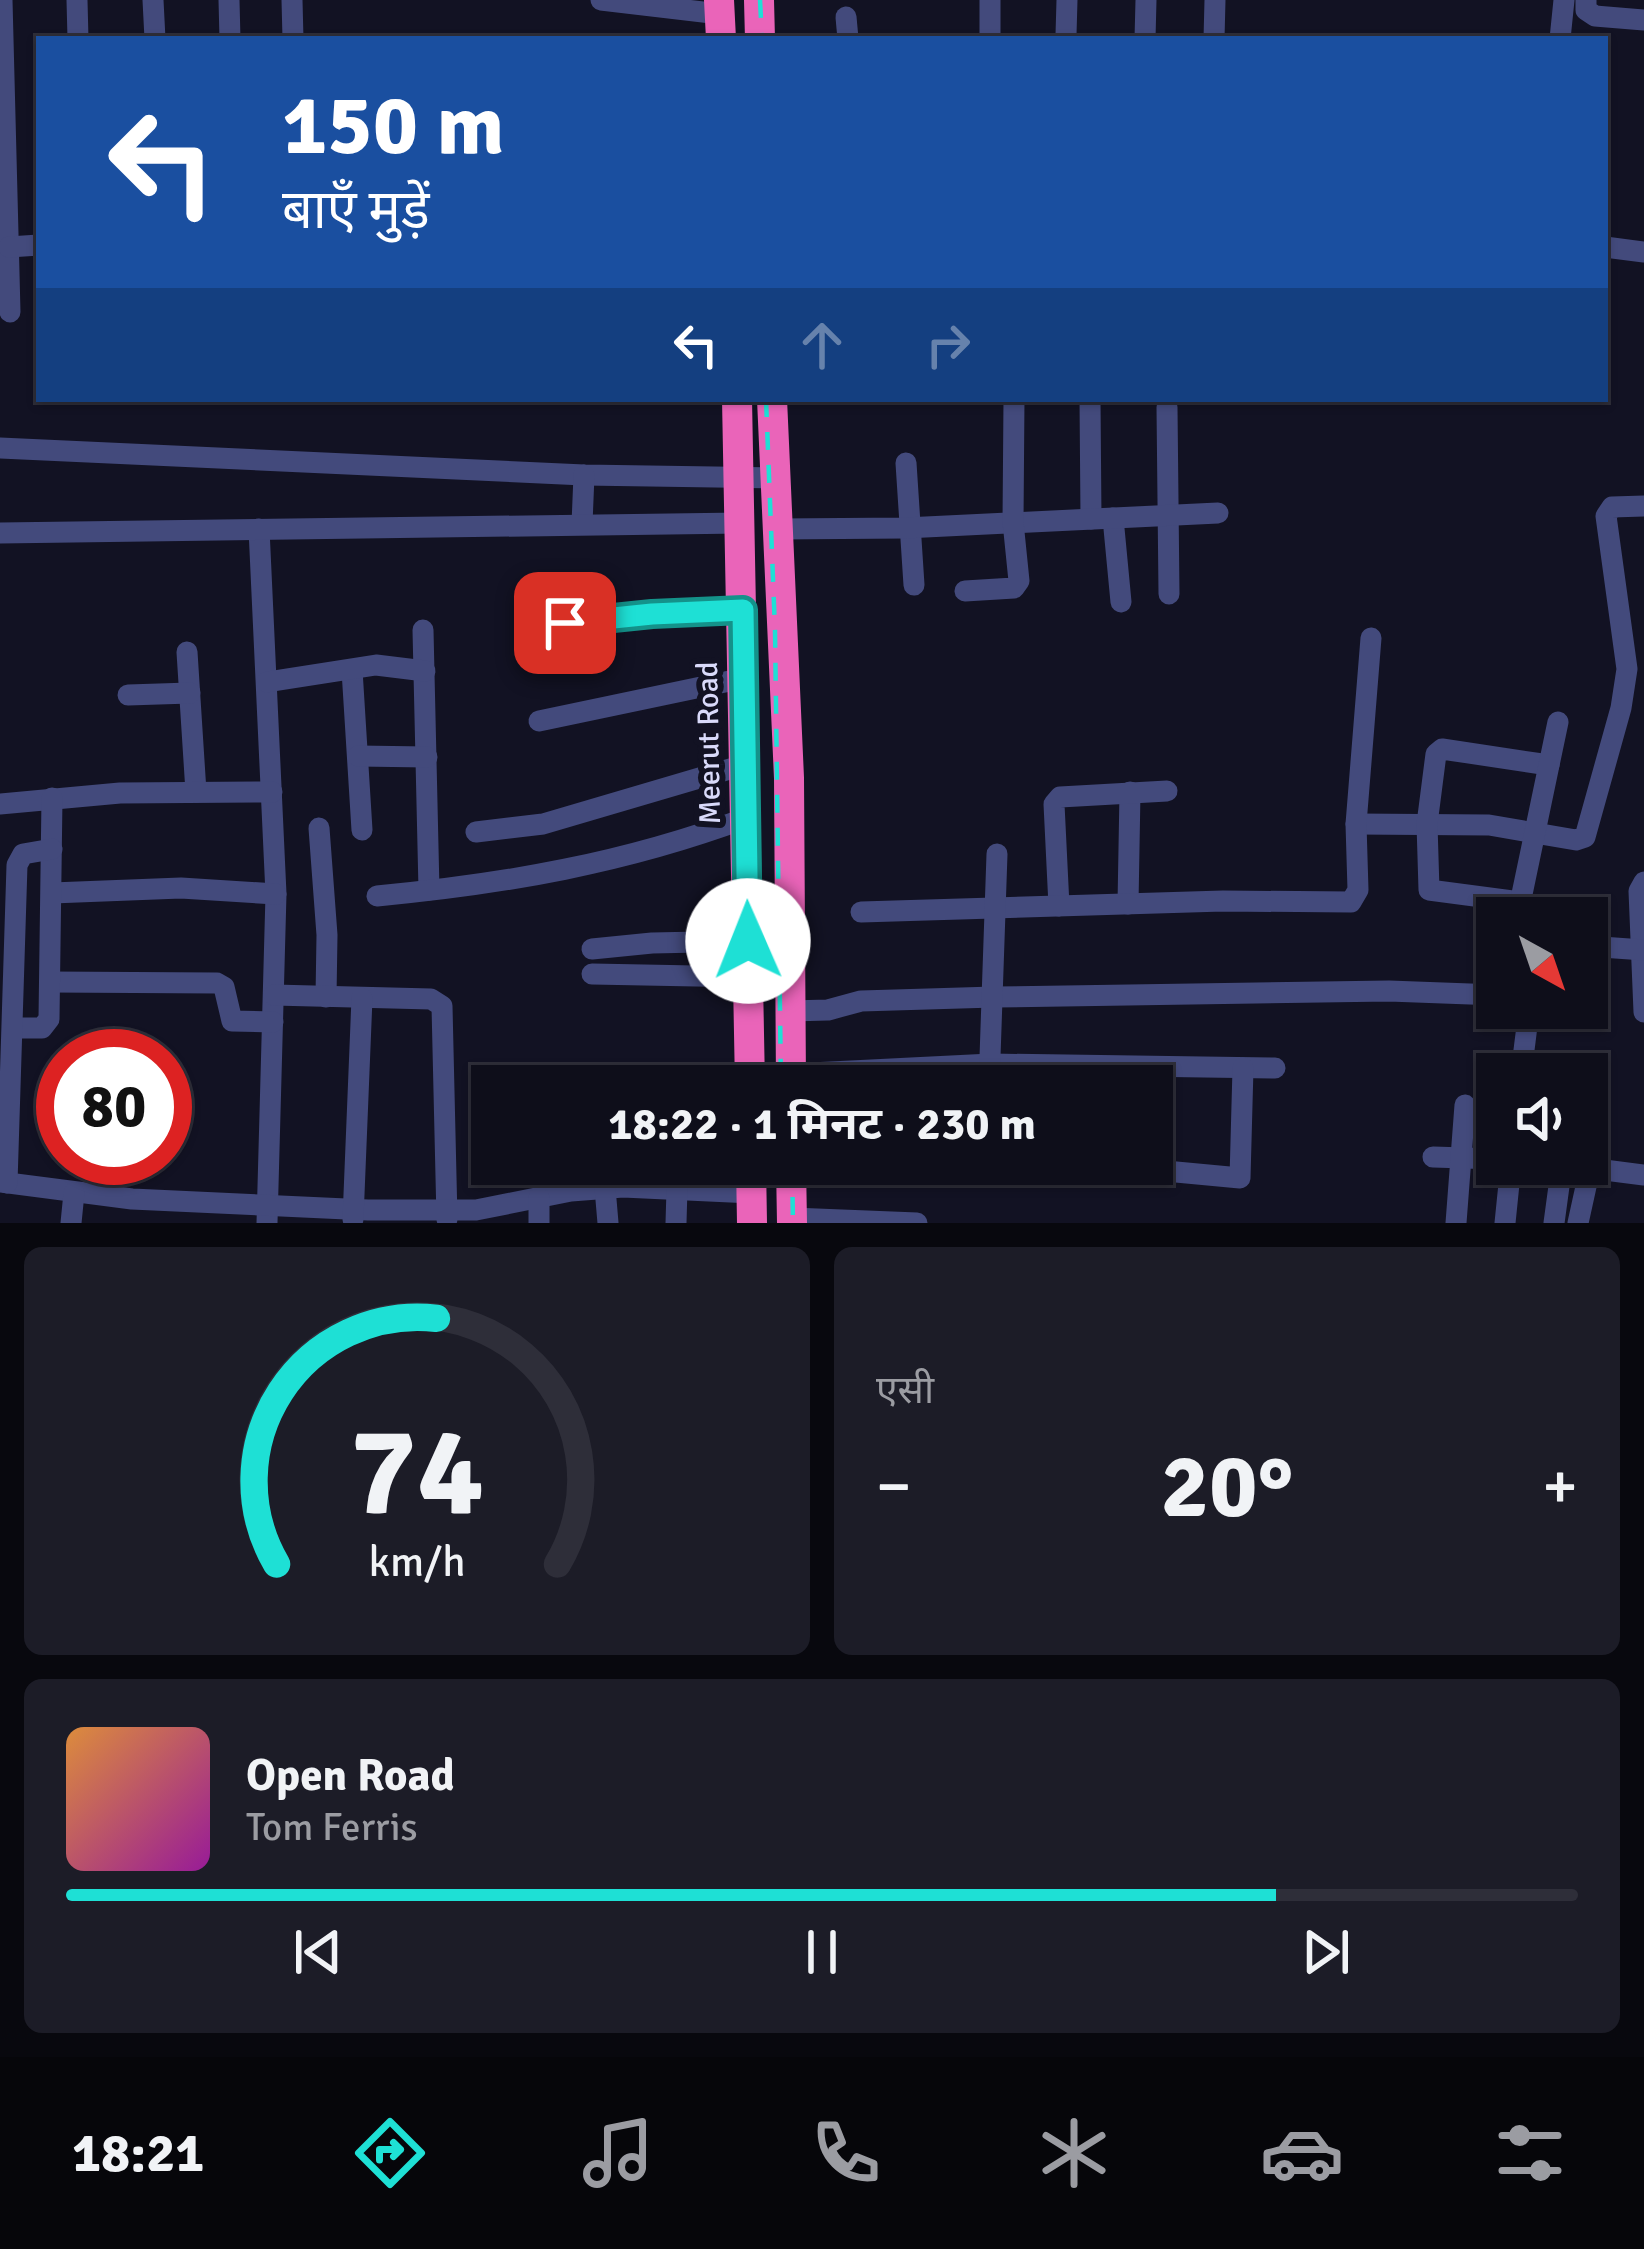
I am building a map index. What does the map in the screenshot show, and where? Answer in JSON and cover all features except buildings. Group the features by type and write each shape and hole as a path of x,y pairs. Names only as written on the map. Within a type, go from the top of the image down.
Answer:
{"highway":[{"path":"759,0 760,36"},
{"name":"Meerut Road","path":"737,402 750,1065"},
{"path":"772,402 789,778 791,1065"},
{"path":"791,1185 792,1220"}],"street":[{"path":"2,0 10,312"},
{"path":"77,0 78,36"},
{"path":"153,0 155,36"},
{"path":"229,0 230,36"},
{"path":"292,0 293,36"},
{"path":"601,0 720,18"},
{"path":"990,0 990,33"},
{"path":"1066,35 1067,0"},
{"path":"1145,36 1146,0"},
{"path":"1214,36 1215,0"},
{"path":"1560,36 1564,0"},
{"path":"1586,0 1586,10 1594,16 1644,20"},
{"path":"9,247 36,245"},
{"path":"1608,247 1644,252"},
{"path":"965,591 1018,586 1014,402"},
{"path":"1090,402 1102,518 1121,602"},
{"path":"1167,407 1169,594"},
{"path":"0,448 584,476 775,478"},
{"path":"906,463 914,585"},
{"path":"583,524 584,476"},
{"path":"1357,824 1489,825 1582,840 1588,832 1625,687 1633,630 1606,516 1612,507 1644,506"},
{"path":"778,529 1218,513"},
{"path":"0,533 742,523"},
{"path":"259,529 276,894 267,1214"},
{"path":"565,623 743,610"},
{"path":"424,630 429,890"},
{"path":"861,912 1352,902 1358,890 1357,824 1371,638"},
{"path":"187,652 196,792"},
{"path":"267,682 376,665 424,671"},
{"path":"352,670 362,830"},
{"path":"539,721 744,678"},
{"path":"128,695 190,693"},
{"path":"1522,897 1558,722"},
{"path":"1476,900 1429,890 1427,824 1439,749 1549,765"},
{"path":"358,756 427,758"},
{"path":"476,832 543,824 747,764"},
{"path":"1059,906 1057,800 1064,795 1167,791"},
{"path":"0,804 52,798 272,792"},
{"path":"1128,904 1130,792"},
{"path":"14,1028 46,1025 52,798"},
{"path":"377,896 562,872 689,839 746,818"},
{"path":"319,828 326,997"},
{"path":"52,849 23,854 17,865 14,1028 3,1182 194,1212 353,1216 447,1217 605,1188 752,1193"},
{"path":"991,1065 998,854"},
{"path":"1644,882 1639,891 1644,1012"},
{"path":"52,892 181,888 276,894"},
{"path":"592,950 748,941"},
{"path":"1608,948 1643,950"},
{"path":"592,974 748,976"},
{"path":"50,982 217,983 224,987 232,1022 273,1022"},
{"path":"790,1011 828,1010 861,1001 994,997 1388,991 1476,994"},
{"path":"274,995 431,999 442,1006 447,1217"},
{"path":"353,1216 362,998"},
{"path":"1173,1172 1240,1178 1244,1068"},
{"path":"1173,1070 1275,1068"},
{"path":"1456,1223 1466,1105"},
{"path":"1433,1157 1476,1160"},
{"path":"1608,1170 1644,1175"},
{"path":"1505,1223 1509,1185"},
{"path":"1553,1223 1558,1185"},
{"path":"1578,1223 1586,1185"},
{"path":"605,1188 608,1223"},
{"path":"676,1189 676,1223"},
{"path":"71,1223 74,1193"},
{"path":"539,1198 539,1223"},
{"path":"131,1223 132,1199"},
{"path":"792,1220 917,1223"}],"railway":[{"path":"760,0 762,36"},
{"path":"766,402 775,630 781,1065"},
{"path":"792,1185 793,1223"}],"route":[{"path":"565,623 743,610 748,941"}]}
